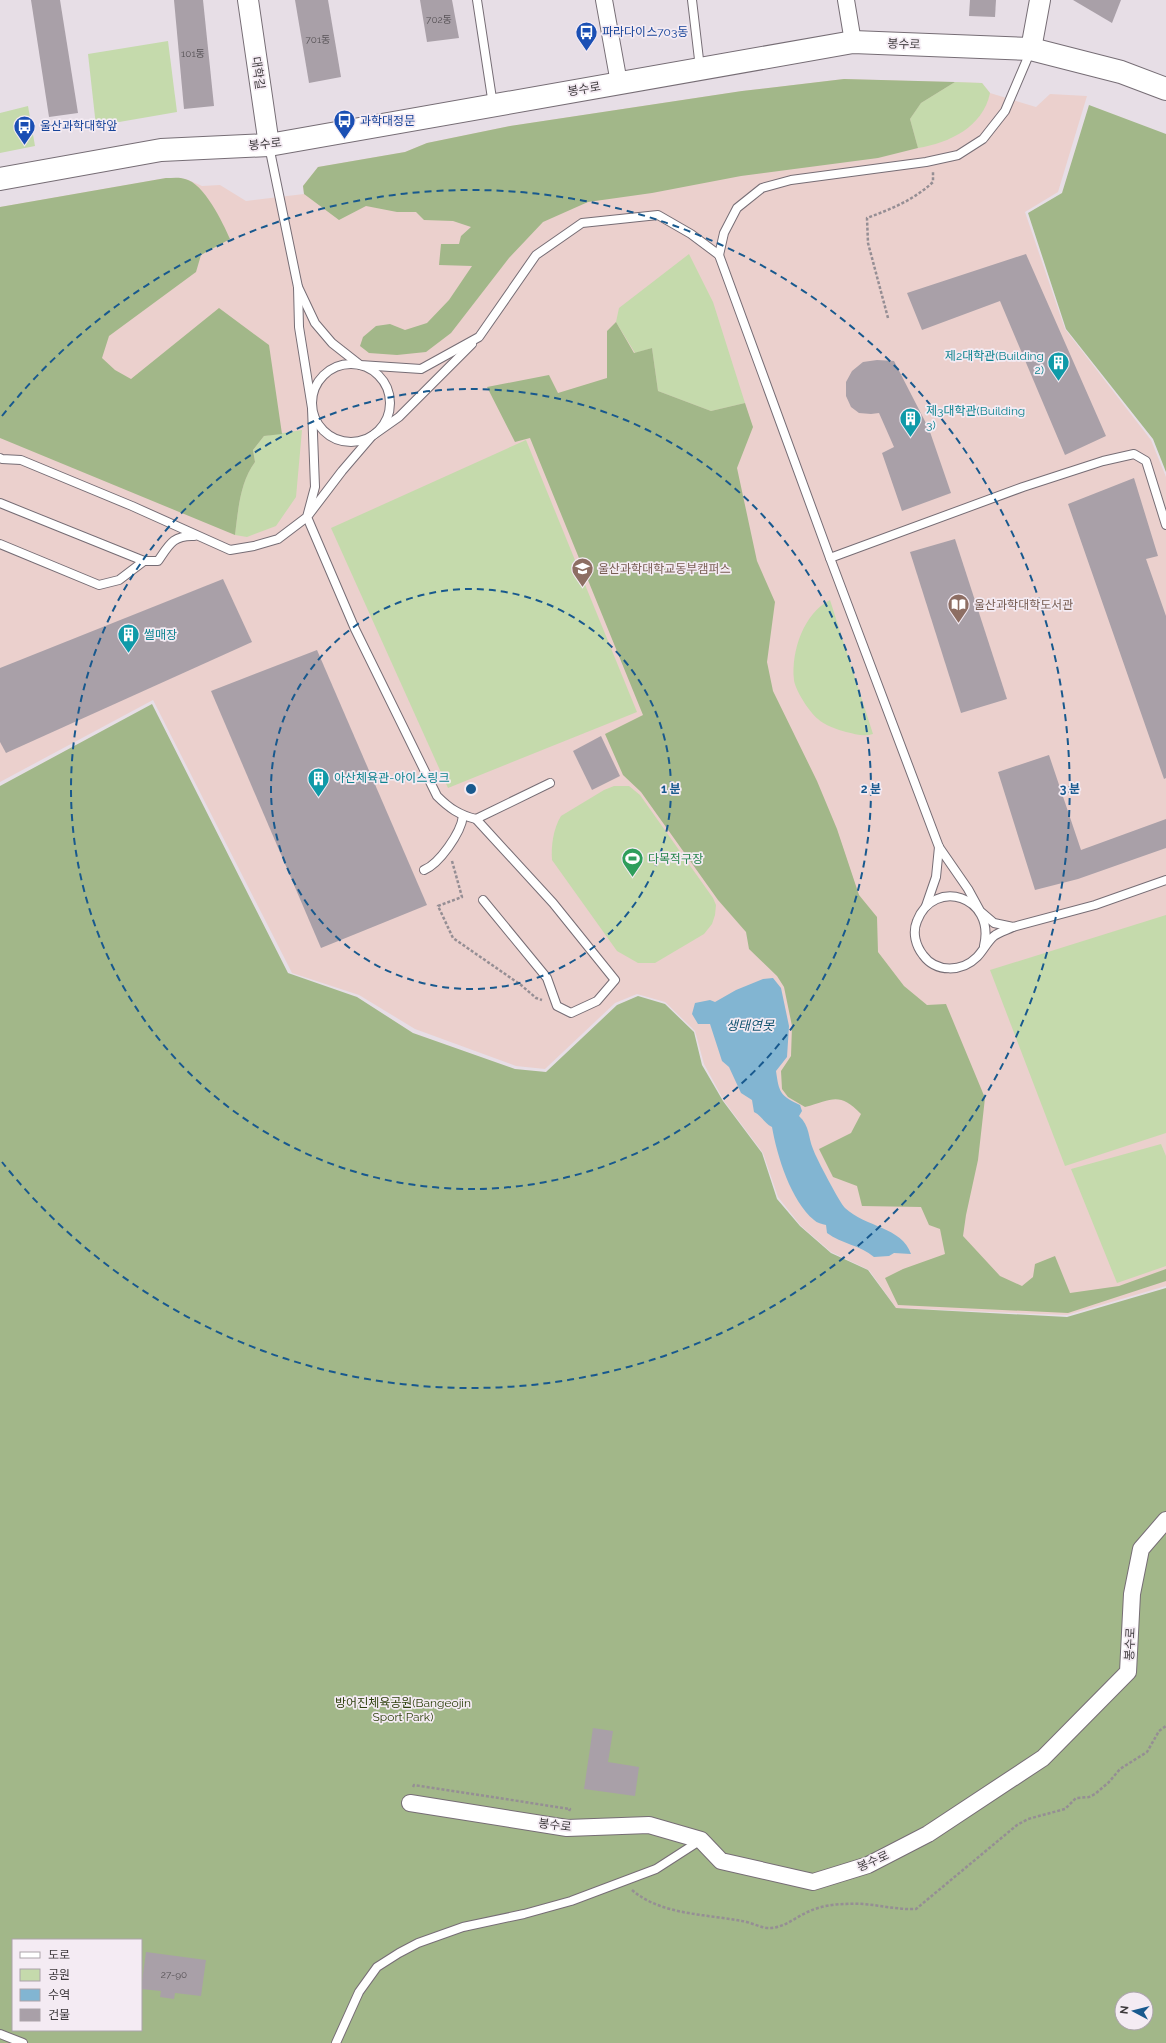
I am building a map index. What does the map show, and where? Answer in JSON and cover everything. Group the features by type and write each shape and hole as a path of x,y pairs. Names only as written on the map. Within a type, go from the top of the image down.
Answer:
{"main road":[{"name":"봉수로","path":"0,179 161,150 269,145 852,42 1032,49 1121,72 1166,89"}],"street":[{"name":"대학길","path":"248,0 269,145"},
{"path":"604,0 618,83"},
{"path":"846,0 852,42"},
{"path":"1032,49 1040,0"},
{"name":"봉수로","path":"410,1803 566,1828 649,1825 701,1840 721,1861 813,1882 868,1865 928,1834 1043,1758 1128,1672 1132,1594 1141,1549 1166,1520"}],"lane":[{"path":"477,0 493,105"},
{"path":"692,0 700,69"},
{"path":"1013,927 994,923 980,910 971,902 959,897 947,896 936,899 926,906 919,914 915,925 915,937 918,947 924,957 933,964 944,968 956,968 968,964 978,957 984,946 987,934 985,922 980,910 968,889 939,847 830,558 719,255 724,233 737,208 762,188 791,180 933,160 958,155 983,139 1005,111 1032,49"},
{"path":"269,145 298,287 299,327 312,408 316,421 324,431 334,438 347,442 360,441 372,436 399,417 479,337 536,255 582,223 658,215 691,234 719,255"},
{"path":"1,460 21,460 132,506 230,550 254,546 278,539 307,517 342,471 372,436 381,428 388,416 390,404 388,391 382,380 372,371 360,366 332,343 315,323 298,287"},
{"path":"479,337 421,369 348,364 337,367 326,373 318,383 313,395 312,408 315,487 307,517 355,629 437,796 454,812 476,819 553,903 615,980 597,1001 571,1013 558,1006 547,978 483,900"},
{"path":"830,558 1023,487 1103,461 1134,454 1146,461 1150,469 1166,525"},
{"path":"0,503 144,561 158,561 170,543 182,536 201,537"},
{"path":"0,544 99,585 119,580 144,561"},
{"path":"476,819 550,783"},
{"path":"424,870 437,863 445,852 460,827 463,816"},
{"path":"926,906 936,877 939,847"},
{"path":"984,946 995,936 1013,927 1095,905 1166,880"},
{"path":"336,2043 359,1992 377,1967 399,1953 418,1943 462,1927 524,1914 585,1896 656,1869 701,1840"},
{"path":"0,2034 23,2043"}],"path":[{"path":"888,318 868,243 867,218 898,206 921,192 933,182 933,160"},
{"path":"445,852 451,857 462,898 438,906 453,938 521,985 536,998 558,1006"}],"shaded area":[{"name":"울산과학대학교동부캠퍼스","path":"844,79 982,83 990,93 1036,107 1050,94 1087,96 1058,192 1025,212 1065,329 1151,440 1166,477 1166,1286 1067,1315 896,1308 869,1270 831,1252 801,1226 778,1197 763,1153 724,1101 704,1064 695,1031 665,1002 637,994 615,1003 545,1069 516,1066 415,1029 359,995 292,973 153,700 0,782 0,207 166,178 186,179 202,186 220,185 246,201 304,194 303,186 318,167 405,152 427,143 510,126 742,91"}],"green space":[{"path":"168,41 177,112 96,126 88,54"},
{"path":"844,79 955,82 921,103 910,119 918,148 878,158 741,176 652,193 588,202 543,222 509,258 451,333 426,352 397,355 369,353 360,346 363,337 376,326 390,324 405,330 427,323 449,300 472,266 439,265 441,244 459,244 461,236 471,227 453,221 424,220 416,212 397,212 366,206 339,220 304,194 303,186 318,167 405,152 427,143 510,126 742,91"},
{"path":"955,82 982,83 990,93 986,105 980,115 963,131 941,142 918,148 910,119 921,103"},
{"path":"1089,105 1166,134 1166,472 1153,439 1066,329 1028,213 1062,193"},
{"path":"28,106 35,146 0,153 0,113"},
{"path":"166,178 183,178 192,182 199,188 212,204 230,239 201,255 196,272 109,336 102,358 115,370 131,379 219,308 269,345 282,434 264,436 253,450 255,462 246,478 243,488 235,535 0,438 0,207"},
{"path":"689,254 713,302 745,403 711,411 658,391 652,348 635,353 616,322 619,308"},
{"path":"616,322 634,353 652,348 658,391 711,411 745,403 753,427 737,468 757,561 775,602 767,662 773,691 817,781 837,829 859,895 877,917 878,952 904,986 927,1005 946,1004 985,1098 978,1160 963,1236 1000,1276 1022,1286 1033,1277 1035,1264 1055,1256 1070,1293 1119,1286 1166,1269 1166,1281 1068,1313 898,1305 885,1278 903,1269 945,1254 940,1229 929,1225 921,1207 862,1206 857,1186 833,1177 819,1149 851,1133 861,1114 847,1102 835,1099 805,1107 788,1097 782,1089 781,1071 791,1056 792,1026 784,987 777,976 749,949 746,932 718,900 641,792 623,775 605,734 643,715 530,438 515,442 487,387 549,375 558,393 607,378 607,331"},
{"path":"302,430 296,497 276,526 247,537 235,535 243,488 246,478 255,462 253,450 264,436"},
{"path":"526,440 637,712 448,788 331,528"},
{"path":"830,600 873,734 870,735 853,734 835,729 821,721 807,707 795,684 795,657 801,634 806,623 813,614"},
{"name":"방어진체육공원(Bangeojin Sport Park)","path":"152,704 288,973 357,997 413,1033 515,1069 546,1072 617,1005 638,996 665,1004 694,1032 702,1065 723,1101 762,1153 777,1199 800,1226 831,1253 868,1270 896,1308 1067,1317 1166,1288 1166,2043 0,2043 0,786"},
{"name":"다목적구장","path":"614,786 629,786 640,795 713,898 716,905 712,924 704,934 655,963 638,963 617,951 552,860 553,838 556,826 561,816 604,790"},
{"path":"1166,915 1166,1133 1065,1166 990,970"},
{"path":"1161,1144 1166,1156 1166,1266 1117,1283 1071,1169"}],"water":[{"name":"생태연못","path":"773,978 781,988 789,1026 787,1057 776,1071 778,1084 784,1096 800,1105 802,1111 799,1116 805,1124 811,1145 828,1180 845,1208 862,1219 900,1238 911,1254 894,1253 889,1256 874,1257 863,1250 833,1237 827,1233 826,1225 815,1221 806,1212 798,1202 786,1177 777,1151 772,1127 754,1112 752,1100 741,1093 729,1067 722,1061 710,1024 698,1024 692,1014 695,1003 710,1000 715,1002 736,990 763,979"}],"building":[{"path":"31,0 60,0 78,113 49,117"},
{"path":"174,0 203,0 214,106 184,109"},
{"path":"295,0 328,0 341,77 309,83"},
{"path":"420,0 452,0 459,38 427,42"},
{"path":"970,0 996,0 995,17 969,16"},
{"path":"1073,0 1121,0 1112,23"},
{"name":"제2대학관(Building 2)","path":"1026,254 1106,436 1065,455 1000,301 922,330 907,293"},
{"name":"제3대학관(Building 3)","path":"877,360 894,361 929,429 951,493 902,511 882,453 894,447 879,413 859,413 851,407 846,396 846,382 852,371 863,362"},
{"path":"1134,478 1158,556 1146,559 1166,616 1166,778 1164,779 1068,504"},
{"name":"울산과학대학도서관","path":"955,539 1007,699 961,713 910,552"},
{"name":"썰매장","path":"223,579 252,642 6,753 0,742 0,668"},
{"name":"아산체육관-아이스링크","path":"317,650 427,905 321,948 211,691"},
{"path":"601,736 620,776 592,790 573,751"},
{"path":"1049,755 1081,850 1166,819 1166,848 1078,879 1035,890 998,772"},
{"path":"593,1728 613,1731 608,1762 639,1767 635,1796 584,1789"},
{"path":"146,1952 206,1960 201,1996 175,1993 174,1999 160,1997 161,1991 142,1989"}],"place":[{"name":"파라다이스703동","path":"586,52"},
{"name":"과학대정문","path":"345,140"},
{"name":"울산과학대학앞","path":"25,146"},
{"name":"제2대학관(Building 2)","path":"1059,382"},
{"name":"제3대학관(Building 3)","path":"911,438"},
{"name":"울산과학대학교동부캠퍼스","path":"583,588"},
{"name":"울산과학대학도서관","path":"958,624"},
{"name":"썰매장","path":"128,654"},
{"name":"아산체육관-아이스링크","path":"319,798"},
{"name":"다목적구장","path":"632,878"}]}
